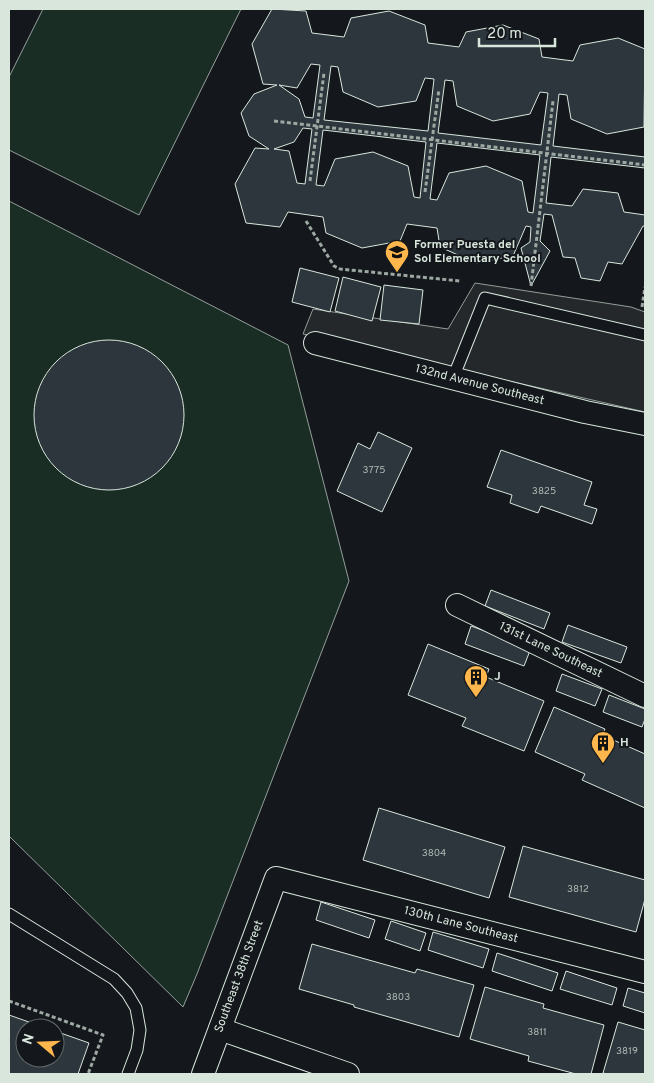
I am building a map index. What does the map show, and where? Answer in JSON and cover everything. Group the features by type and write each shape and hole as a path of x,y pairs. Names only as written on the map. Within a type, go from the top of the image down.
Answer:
{"street":[{"name":"132nd Avenue Southeast","path":"315,344 585,412 645,424"},
{"name":"131st Lane Southeast","path":"456,605 644,694"},
{"name":"130th Lane Southeast","path":"276,878 645,972"},
{"name":"Southeast 38th Street","path":"203,1074 276,878"},
{"path":"220,1029 348,1074"}],"lane":[{"path":"453,378 485,298 645,335"},
{"path":"9,914 114,979 127,993 136,1008 140,1030 137,1050 128,1074"}],"path":[{"path":"310,181 324,73"},
{"path":"425,192 440,89"},
{"path":"531,286 553,101"},
{"path":"274,121 645,165"},
{"path":"306,220 334,266 340,269 460,281"},
{"path":"642,307 645,287"},
{"path":"9,1001 103,1035 88,1074"}],"green space":[{"path":"43,9 241,9 139,215 9,150 9,77"},
{"path":"9,201 288,345 349,581 183,1007 9,836"}],"shaded area":[{"path":"475,283 631,307 645,312 645,412 303,334 313,309 448,329"}],"building":[{"path":"272,9 306,11 312,33 344,37 351,18 389,11 425,25 428,43 459,47 466,32 503,25 539,39 542,57 573,61 580,45 618,38 645,49 644,127 607,134 571,119 567,95 559,94 553,146 645,157 645,168 551,157 546,203 572,206 583,189 618,193 624,212 645,215 645,226 643,226 622,264 608,262 600,281 581,278 575,258 563,257 552,215 544,214 540,241 550,251 531,286 521,248 530,242 531,227 526,226 513,256 476,263 440,247 437,228 407,224 400,241 362,248 326,233 323,217 288,212 280,227 246,223 235,184 255,148 269,149 249,136 241,113 254,94 277,85 263,84 252,44","holes":["311,64 320,65 313,118 305,117 299,99 279,85 297,88","331,66 338,67 343,92 378,107 416,101 425,78 434,79 428,131 324,120","445,80 453,81 457,106 493,121 530,114 540,92 548,93 541,145 438,133","303,128 312,129 305,184 297,183 289,151 274,149 294,142","323,130 426,142 420,198 414,197 408,166 373,152 335,159 324,186 316,185","437,143 540,155 533,213 528,212 522,181 486,166 449,173 437,200 430,199"]},
{"path":"300,268 339,278 330,312 292,302"},
{"path":"343,277 381,287 372,321 335,311"},
{"path":"384,285 423,290 419,324 380,320"},
{"path":"109,340 124,341 138,346 162,362 178,386 183,400 183,430 178,444 162,468 138,484 124,489 109,490 94,489 80,484 56,468 40,444 35,430 34,415 35,400 40,386 56,362 80,346 94,341"},
{"path":"378,432 412,448 382,512 337,491 358,443 370,449"},
{"path":"501,450 592,482 584,505 597,509 592,524 541,506 538,513 510,503 512,495 487,487"},
{"path":"491,590 550,613 544,629 485,606"},
{"path":"568,625 627,647 621,663 562,642"},
{"path":"471,626 531,648 524,666 465,644"},
{"name":"J","path":"428,644 489,669 486,677 544,701 524,751 462,726 466,718 408,695"},
{"path":"562,674 602,689 595,706 556,691"},
{"path":"609,695 645,709 645,719 642,727 603,712"},
{"name":"H","path":"554,707 605,729 602,735 645,754 645,808 582,780 585,774 535,752"},
{"path":"379,808 505,847 489,898 363,860"},
{"path":"523,846 645,880 645,899 636,932 509,897"},
{"path":"321,902 375,920 369,938 316,920"},
{"path":"391,921 426,933 420,951 385,939"},
{"path":"433,932 489,949 483,968 428,950"},
{"path":"312,944 415,973 417,969 474,985 459,1037 299,989"},
{"path":"497,953 558,973 552,991 492,971"},
{"path":"566,971 617,988 612,1005 560,989"},
{"path":"485,987 544,1004 543,1008 604,1025 591,1074 576,1074 528,1061 529,1056 470,1039"},
{"path":"628,988 645,993 645,1013 623,1006"},
{"path":"9,1015 18,1018 15,1018 15,1068 65,1068 65,1035 89,1043 78,1074 9,1074"},
{"path":"618,1022 645,1030 645,1074 603,1073"}],"place":[{"name":"Former Puesta del Sol Elementary School","path":"397,273"},
{"name":"J","path":"476,698"},
{"name":"H","path":"603,764"}]}
